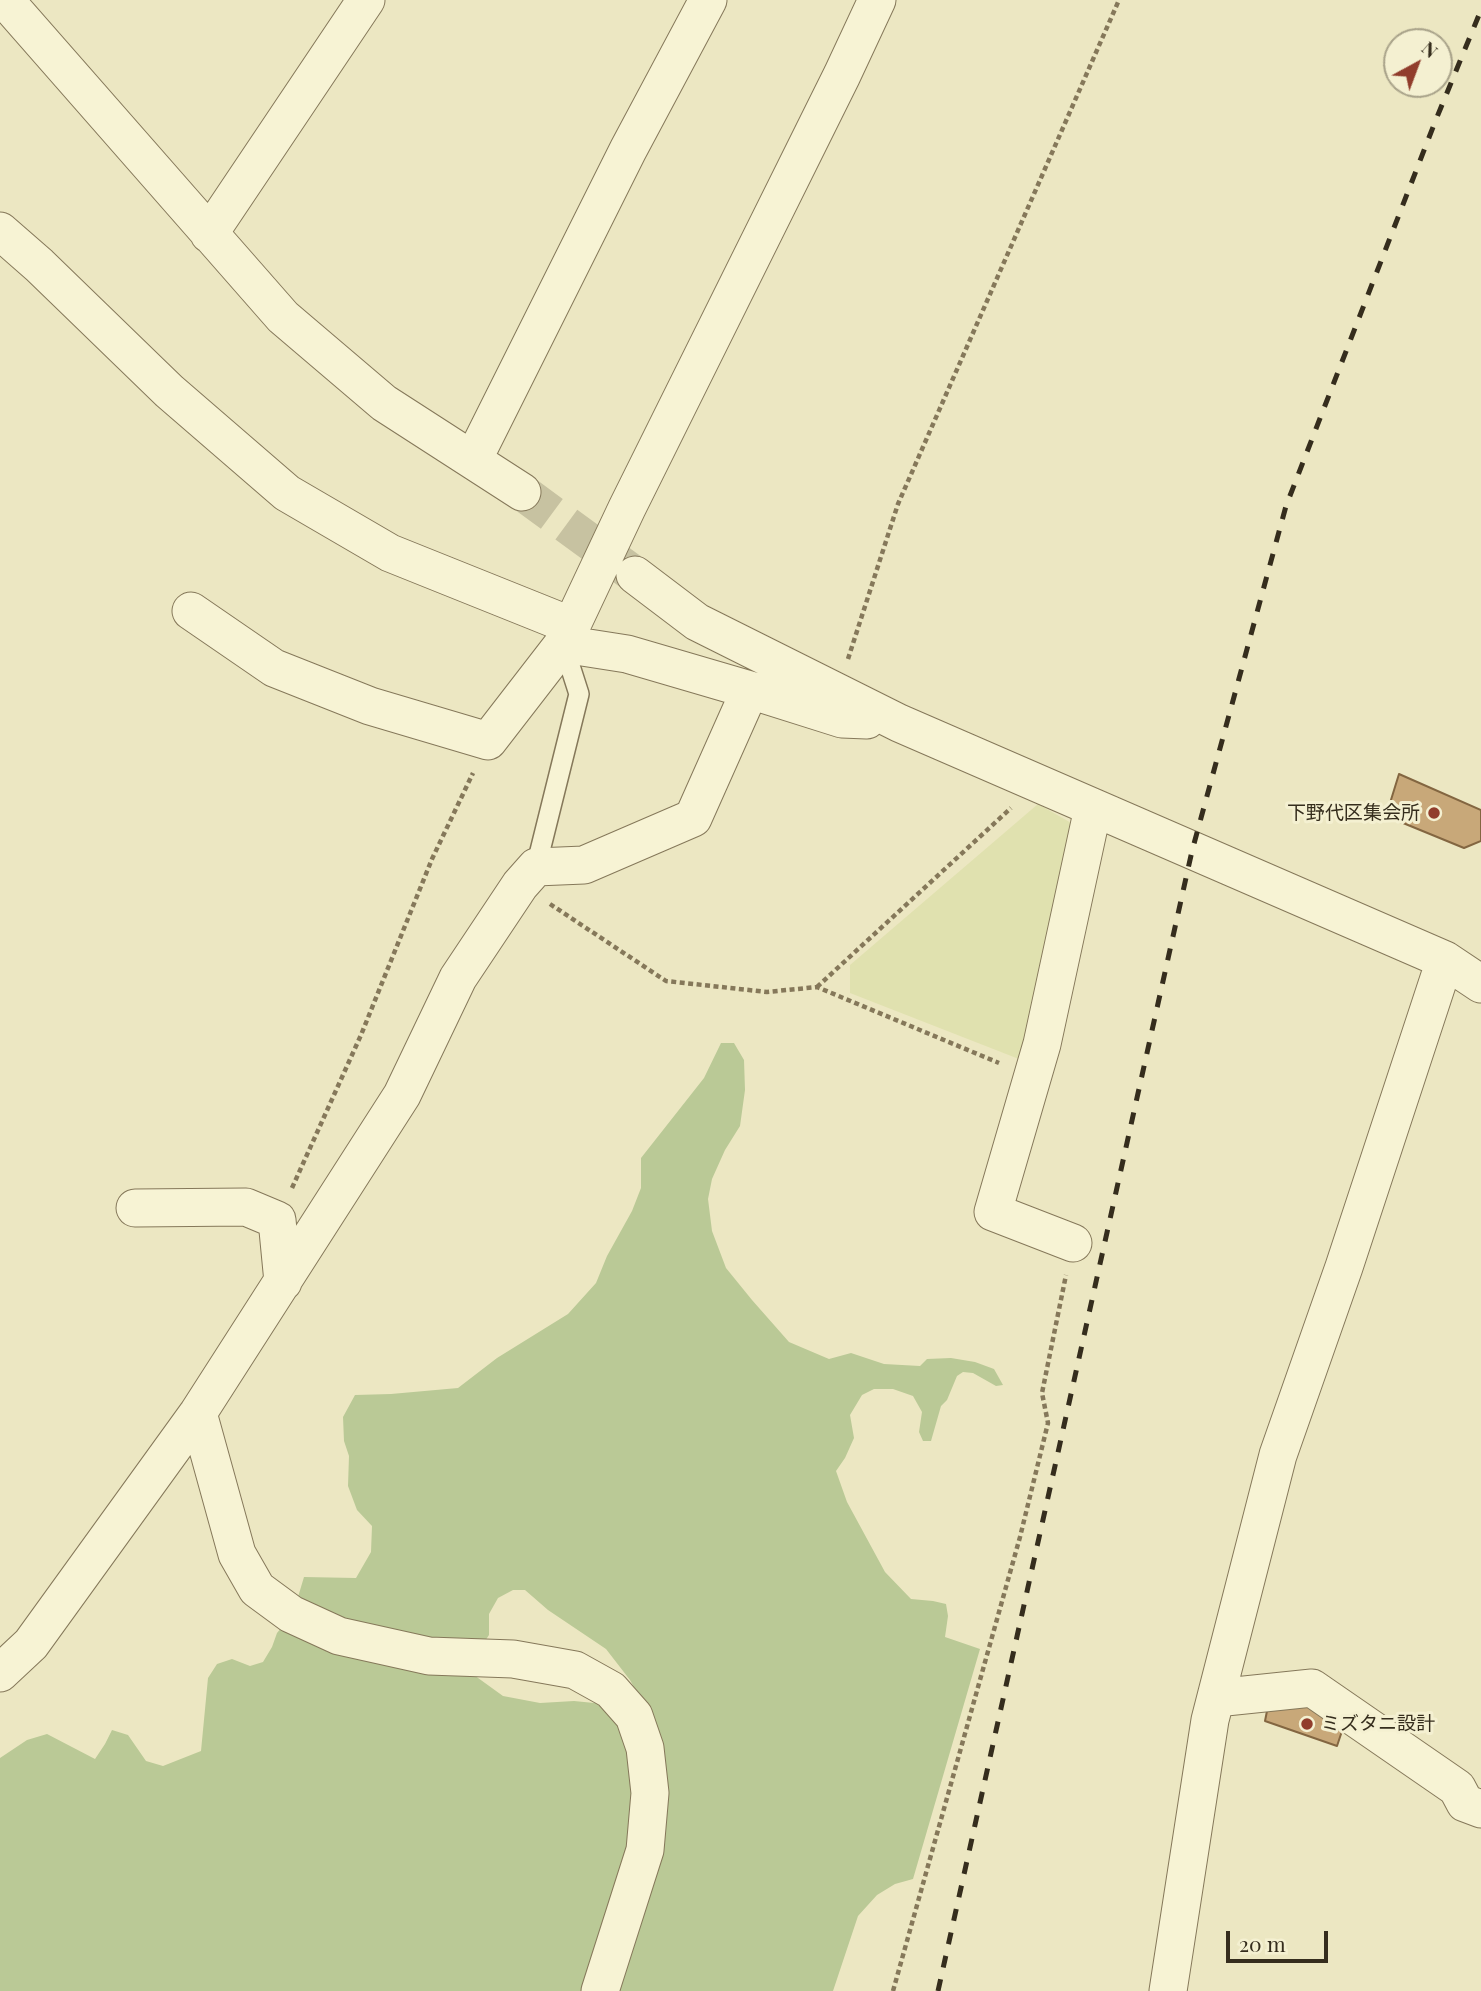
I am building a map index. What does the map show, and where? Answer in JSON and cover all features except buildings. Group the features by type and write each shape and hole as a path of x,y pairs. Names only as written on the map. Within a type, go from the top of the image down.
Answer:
{"street":[{"path":"5,0 283,317 384,404 522,492"},
{"path":"209,234 366,0"},
{"path":"473,460 628,150 708,0"},
{"path":"191,611 274,668 370,706 488,741 567,635 877,0"},
{"path":"0,231 39,265 169,391 287,493 390,553 567,635 842,719 899,723"},
{"path":"635,575 697,622 899,723 1445,960 1481,984"},
{"path":"0,1673 31,1644 198,1413 402,1095 458,978 528,876 584,864 693,818 750,690"},
{"path":"1073,1244 993,1212 1042,1044 1093,808"},
{"path":"1445,960 1478,960 1481,951"},
{"path":"1168,1991 1210,1720 1278,1455 1344,1267 1445,960"},
{"path":"135,1208 246,1207 277,1220 283,1282"},
{"path":"198,1413 237,1554 257,1589 291,1614 339,1636 429,1656 513,1659 575,1670 611,1690 634,1716 645,1748 650,1793 645,1850 600,1991"},
{"path":"1216,1698 1312,1688 1457,1788 1465,1803 1481,1809"}],"lane":[{"path":"528,876 579,694 567,635"}],"path":[{"path":"838,692 898,504 1119,0"},
{"path":"277,1220 361,1035 432,859 488,741"},
{"path":"817,987 1037,783"},
{"path":"528,876 666,981 767,992 817,987 1032,1076"},
{"path":"893,1991 1020,1536 1045,1436 1048,1423 1042,1393 1073,1244"}],"green space":[{"path":"1038,804 1080,828 1024,1061 850,993 850,965"},
{"path":"721,1043 734,1043 744,1060 745,1090 740,1126 712,1179 708,1199 712,1231 726,1268 752,1300 789,1342 829,1359 851,1353 884,1364 920,1366 927,1359 951,1358 994,1369 1003,1385 996,1386 973,1373 963,1372 957,1376 947,1400 941,1406 931,1441 923,1441 919,1432 922,1412 913,1396 893,1389 874,1389 862,1395 850,1415 854,1438 836,1471 847,1502 885,1572 911,1599 946,1604 948,1616 945,1637 980,1649 913,1879 895,1884 877,1895 858,1916 833,1991 615,1991 648,1712 630,1680 606,1649 548,1610 525,1590 513,1590 498,1598 489,1614 489,1635 479,1650 422,1645 314,1609 298,1597 304,1577 356,1578 371,1552 372,1526 357,1510 348,1486 349,1456 344,1441 343,1417 355,1395 458,1388 497,1358 568,1314 596,1283 607,1256 632,1211 641,1188 641,1158 704,1078"},
{"path":"282,1627 467,1670 503,1696 540,1703 574,1701 604,1704 615,1717 640,1787 633,1852 583,1991 0,1991 0,1758 27,1740 47,1734 95,1759 112,1730 128,1735 146,1761 163,1766 201,1751 208,1678 217,1664 232,1659 250,1666 263,1662"}],"tunnel":[{"path":"522,492 631,572"}],"railway":[{"path":"938,1991 1192,851 1286,506 1481,10"}],"place":[{"name":"下野代区集会所","path":"1434,813"},
{"name":"ミズタニ設計","path":"1307,1724"}]}
